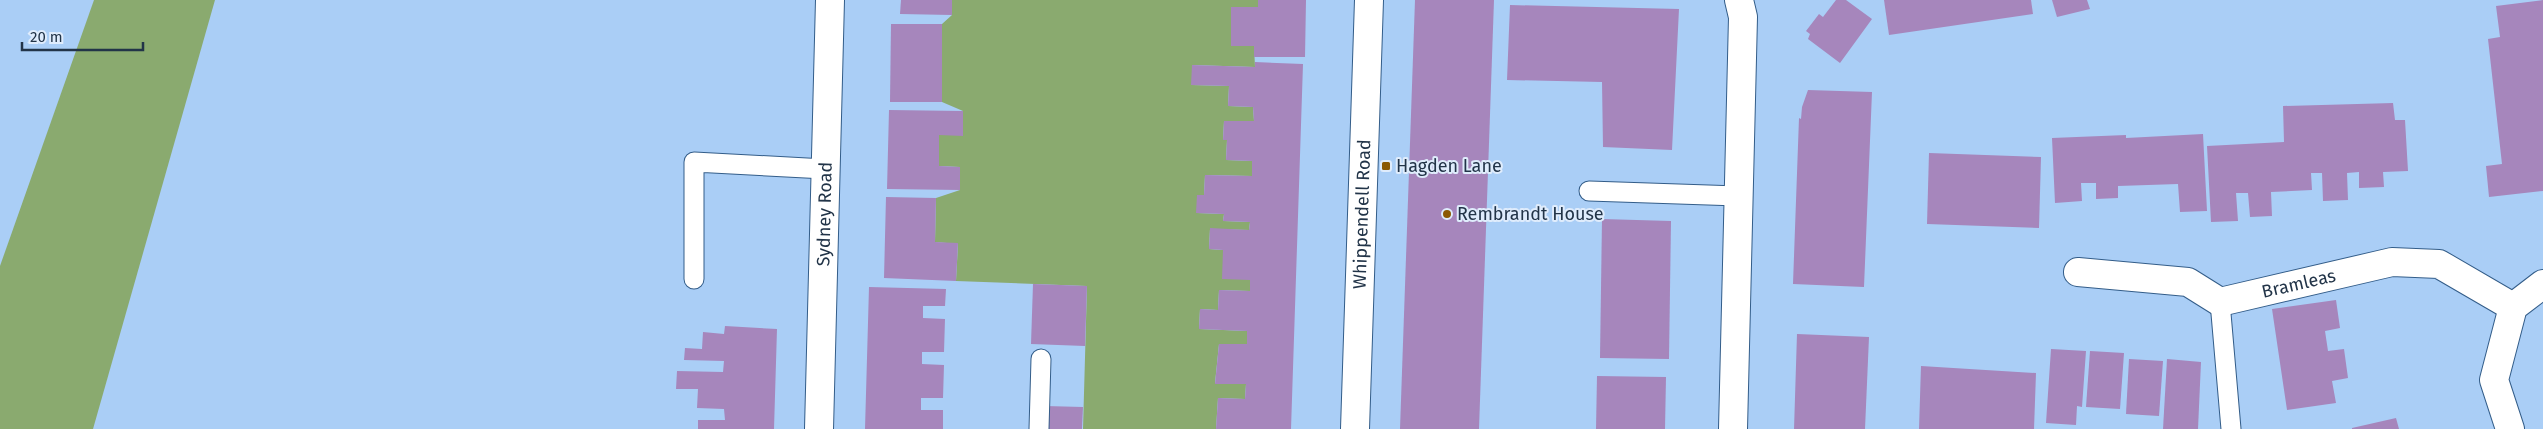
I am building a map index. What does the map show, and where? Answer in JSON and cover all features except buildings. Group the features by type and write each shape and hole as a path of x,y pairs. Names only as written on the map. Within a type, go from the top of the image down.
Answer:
{"street":[{"name":"Sydney Road","path":"819,429 824,169 830,0"},
{"name":"Whippendell Road","path":"1355,429 1369,0"},
{"path":"1733,429 1743,17 1739,0"},
{"name":"Bramleas","path":"2220,302 2392,262 2439,264 2513,307"},
{"path":"2078,272 2188,282 2220,302"},
{"path":"2510,429 2494,380 2513,307 2543,284"}],"lane":[{"path":"694,279 694,162 824,169"},
{"path":"1589,191 1738,196"},
{"path":"2220,302 2231,429"},
{"path":"1039,429 1041,359"}],"green space":[{"path":"94,0 215,0 93,429 0,429 0,266"},
{"path":"952,0 1258,0 1258,7 1231,8 1231,46 1254,46 1255,67 1192,65 1192,85 1229,86 1228,106 1253,107 1254,121 1224,121 1223,140 1227,140 1226,160 1252,161 1252,176 1205,175 1204,195 1197,195 1197,213 1224,214 1223,221 1250,222 1249,230 1210,229 1209,249 1223,250 1250,280 1250,291 1219,290 1218,310 1200,309 1199,329 1247,331 1247,344 1219,344 1215,383 1246,384 1245,399 1218,398 1216,429 1083,429 1087,286 956,281 958,244 935,242 936,198 960,190 960,167 939,166 939,135 963,135 963,111 942,102 942,24 952,15"}],"place":[{"name":"Hagden Lane","path":"1386,166"},
{"name":"Rembrandt House","path":"1447,214"}]}
